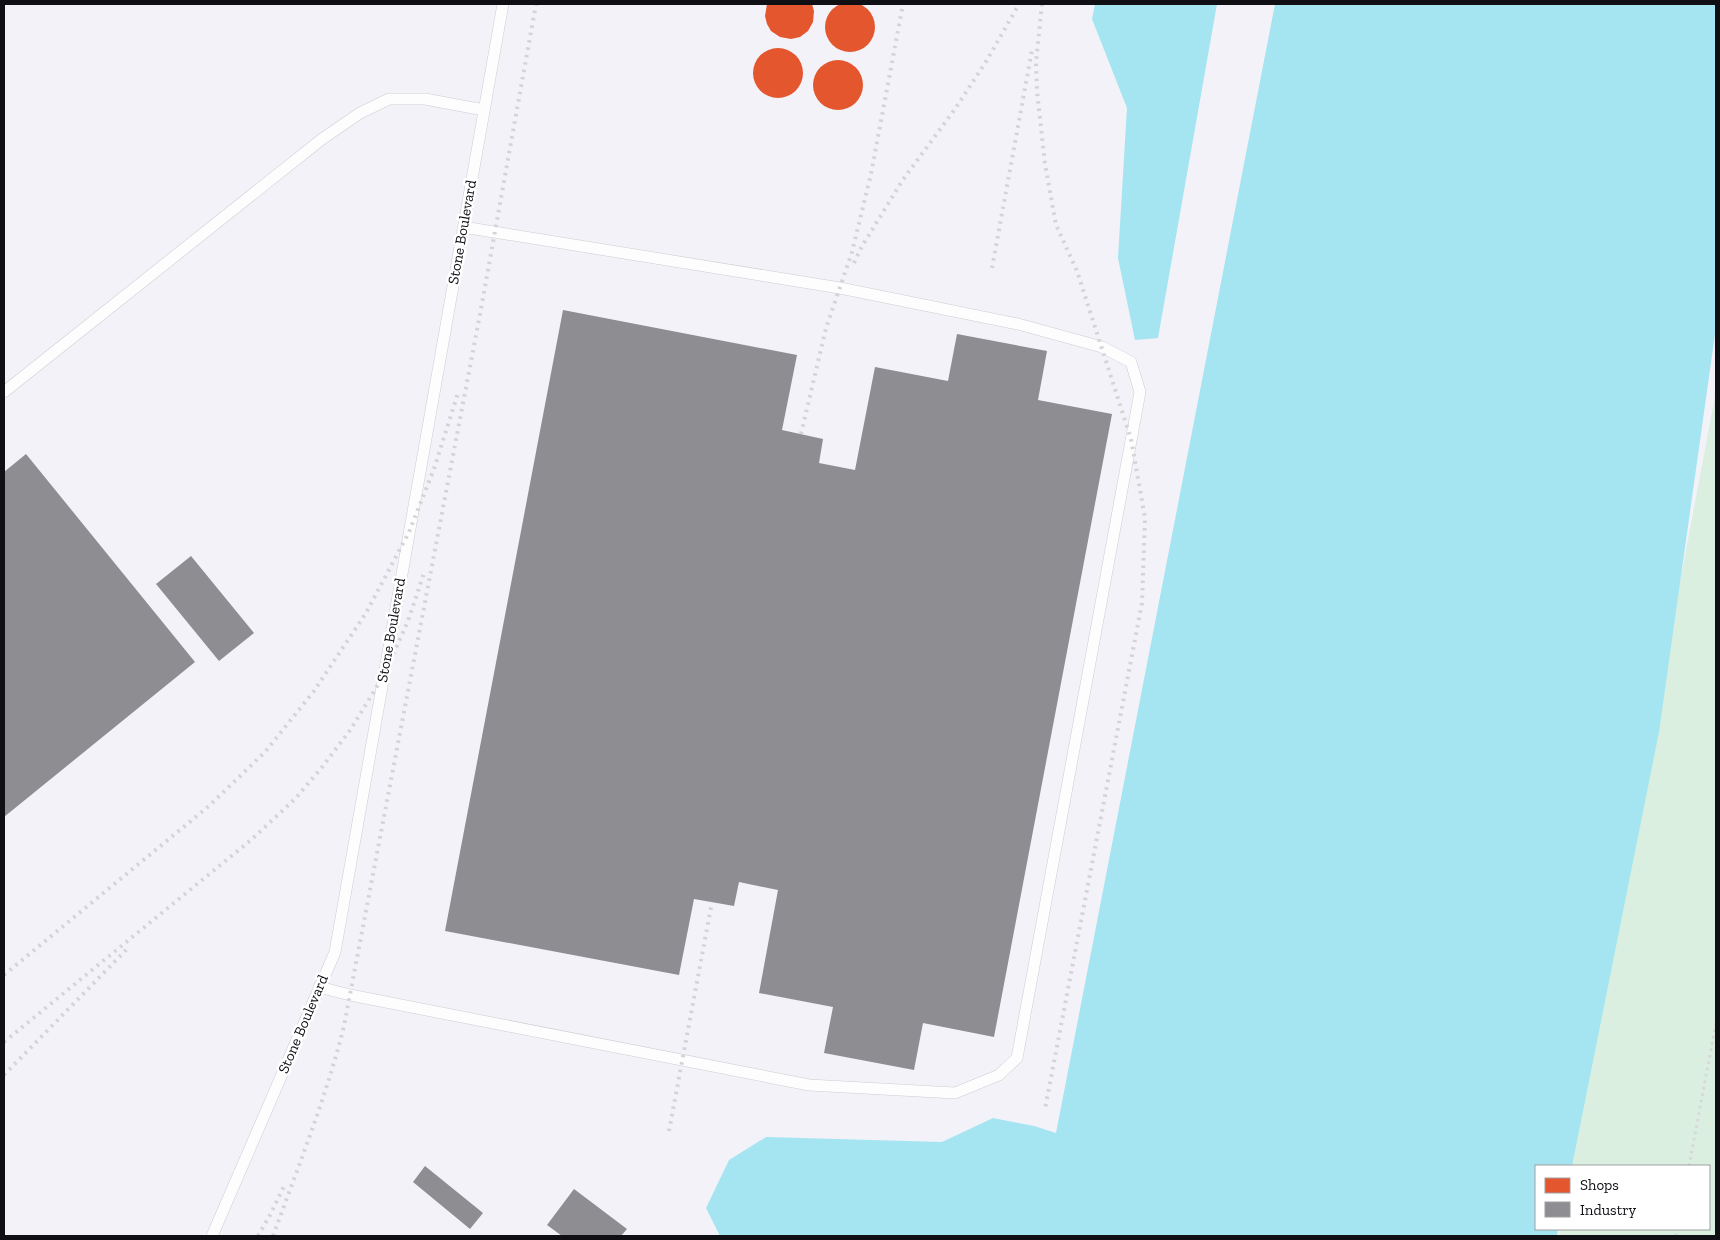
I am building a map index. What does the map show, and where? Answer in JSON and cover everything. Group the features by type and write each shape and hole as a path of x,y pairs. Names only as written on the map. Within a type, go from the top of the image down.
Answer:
{"lane":[{"name":"Stone Boulevard","path":"212,1236 334,952 503,4"},
{"path":"4,392 322,138 360,113 389,98 425,99 484,110"},
{"path":"319,987 350,995 809,1085 955,1093 999,1076 1017,1058 1140,392 1131,362 1102,347 1018,324 840,288 463,228"}],"path":[{"path":"1689,1165 1716,1023"}],"green space":[{"path":"1716,391 1716,1236 1559,1236 1560,1230 1710,1230 1710,1165 1570,1165"}],"water":[{"path":"1095,4 1217,4 1158,338 1135,340 1118,258 1127,108 1092,19"},
{"path":"1275,4 1716,4 1716,327 1659,732 1572,1165 1535,1165 1535,1230 1558,1230 1557,1236 720,1236 706,1208 729,1160 766,1137 942,1142 993,1118 1034,1126 1056,1133"}],"building: Shops":[{"path":"850,2 859,4 870,13 875,27 873,36 864,47 850,52 841,50 830,41 825,27 827,18 836,7"},
{"path":"767,4 812,4 814,11 813,22 808,31 800,37 791,39 780,37 771,31 767,24 765,16"},
{"path":"778,48 792,52 799,59 803,73 799,87 792,94 778,98 764,94 757,87 753,73 757,59 764,52"},
{"path":"838,60 852,64 859,71 863,85 859,99 852,106 838,110 824,106 817,99 813,85 817,71 824,64"}],"building: Industry":[{"path":"563,310 797,355 782,430 823,439 819,463 855,470 875,367 948,381 957,334 1047,351 1038,400 1112,414 994,1037 923,1023 914,1070 824,1053 833,1007 759,993 778,890 739,882 734,906 694,899 679,975 445,931"},
{"path":"26,454 195,662 4,817 4,472"},
{"path":"191,556 254,633 219,661 156,584"},
{"path":"425,1166 483,1213 470,1229 413,1182"},
{"path":"574,1189 627,1229 621,1236 562,1236 547,1225"}],"railway":[{"path":"273,1236 320,1106 344,1026 481,309 536,4"},
{"path":"801,434 826,328 852,252 871,174 903,4"},
{"path":"854,263 861,248 902,181 955,109 987,60 1019,4"},
{"path":"1042,4 1036,62 1037,91 1045,164 1056,225 1077,271 1131,439 1145,518 1142,603 1045,1109"},
{"path":"992,268 1032,50"},
{"path":"4,975 209,806 265,752 314,691 366,613 409,532 434,469 458,393"},
{"path":"4,1042 251,840 295,799 351,729 384,675 408,621 424,573"},
{"path":"669,1131 712,902"},
{"path":"4,1075 128,948"},
{"path":"258,1236 285,1184"}]}
